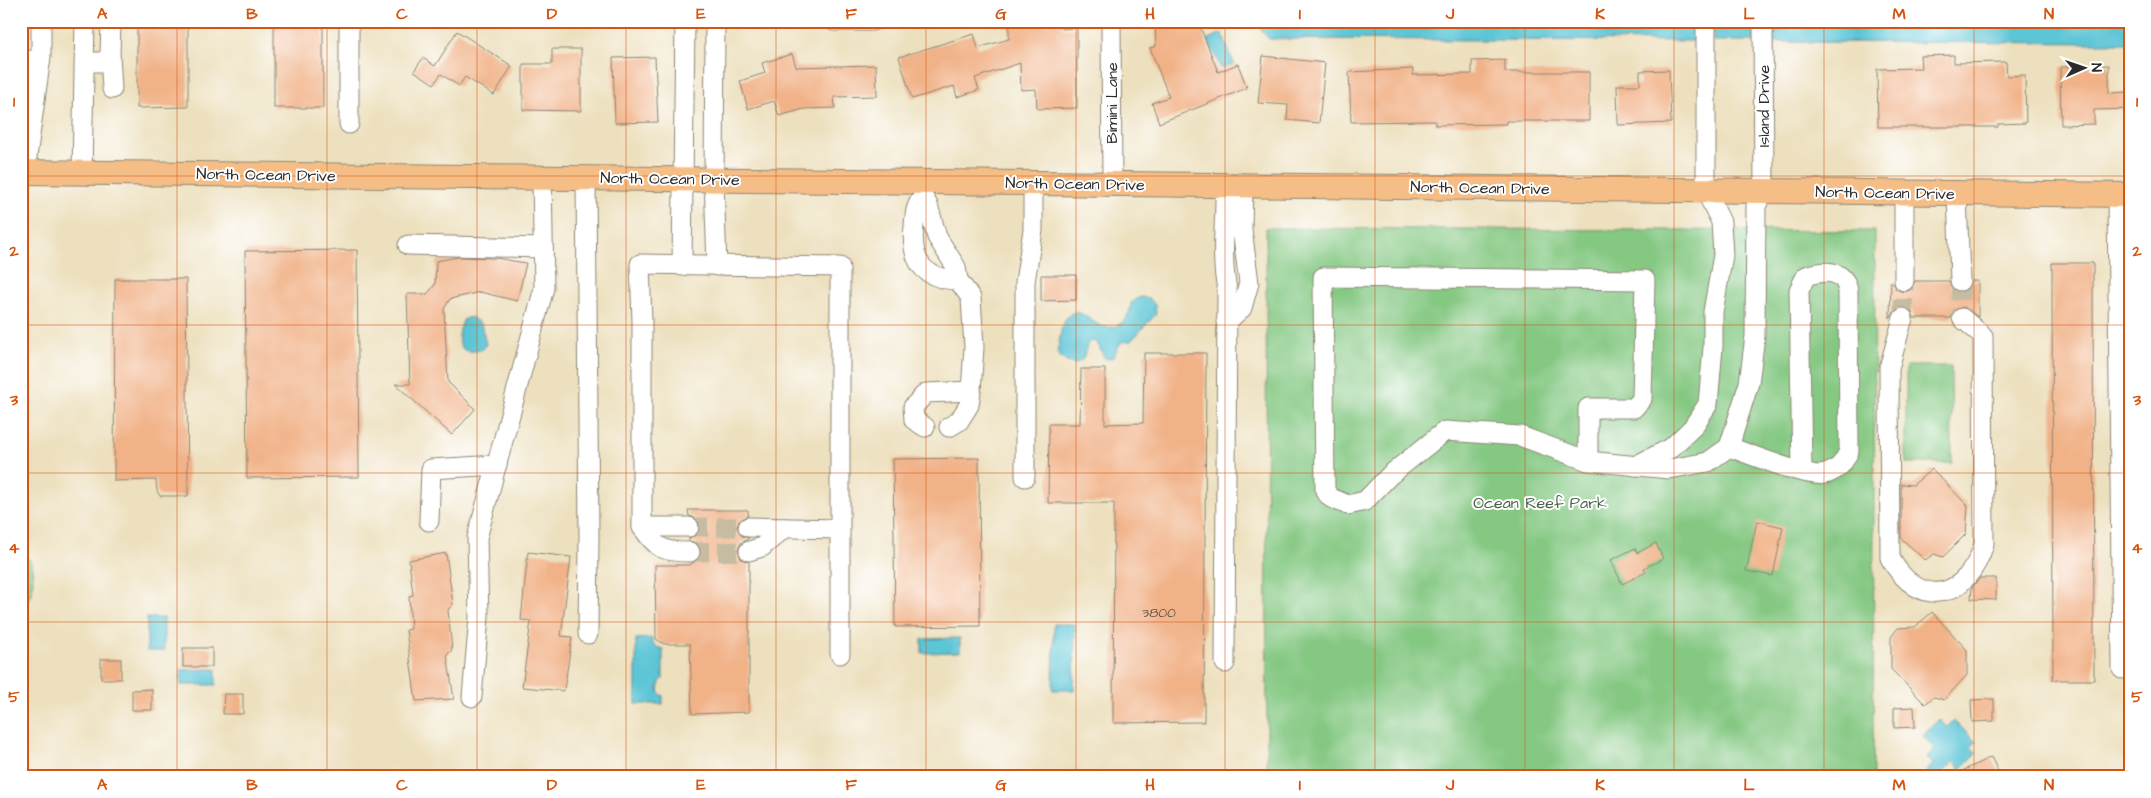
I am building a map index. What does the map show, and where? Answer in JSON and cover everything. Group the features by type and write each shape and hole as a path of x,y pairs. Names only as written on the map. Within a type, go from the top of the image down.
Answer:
{"main road":[{"name":"North Ocean Drive","path":"23,172 714,180 923,190 1033,183 2123,195"}],"street":[{"path":"23,172 40,62 41,21"},
{"path":"82,172 86,62 85,21"},
{"path":"111,21 112,89"},
{"path":"349,21 349,124"},
{"path":"682,266 685,21"},
{"path":"715,21 714,180 717,266"},
{"path":"834,21 872,21"},
{"name":"Bimini Lane","path":"1112,21 1112,184"},
{"path":"1635,466 1671,448 1694,427 1708,404 1713,347 1713,312 1723,254 1721,222 1706,190 1706,21"},
{"name":"Island Drive","path":"1729,447 1749,383 1755,336 1756,206 1764,191 1764,21"},
{"path":"86,62 103,62 110,55"},
{"path":"21,59 40,62"},
{"path":"472,697 479,617 477,538 544,288 542,178"},
{"path":"586,178 588,634"},
{"path":"1025,477 1025,282 1033,230 1033,183"},
{"path":"1225,663 1226,289 1223,270 1234,186"},
{"path":"923,190 937,237 956,267 958,280 971,298 974,347 972,391 969,405 959,421 949,427"},
{"path":"923,190 916,205 913,238 916,258 927,272 944,279 958,280"},
{"path":"1904,193 1904,281"},
{"path":"1957,193 1960,281"},
{"path":"2122,669 2123,195"},
{"path":"915,251 937,237"},
{"path":"408,245 543,248"},
{"path":"690,552 663,550 651,540 642,527 642,322 640,264 840,267 840,654"},
{"path":"1588,461 1588,408 1634,408 1642,399 1645,280 1323,277 1325,491 1331,498 1348,504 1365,501 1390,474 1445,430 1520,436 1588,461 1635,466 1669,469 1708,462 1729,447 1802,472 1824,475 1836,470 1844,462 1849,451 1848,292 1846,283 1841,276 1821,271 1806,276 1799,290 1802,472"},
{"path":"1903,318 1889,368 1890,558 1899,574 1914,588 1940,593 1960,585 1979,560 1984,544 1983,336 1962,318"},
{"path":"925,427 914,420 913,406 926,392 972,391"},
{"path":"429,521 431,469 497,465"},
{"path":"642,527 689,527"},
{"path":"748,528 840,529"},
{"path":"749,551 762,547 784,528"}],"green space":[{"name":"Ocean Reef Park","path":"1266,228 1875,231 1873,777 1267,777"},
{"path":"1906,366 1951,366 1952,463 1906,463"},
{"path":"21,556 30,560 33,586 29,598 21,605"}],"water":[{"path":"1254,21 1686,21 1688,29 1696,29 1696,41 1269,39"},
{"path":"1723,21 1747,21 1747,26 1754,26 1755,41 1713,41 1713,27 1723,28"},
{"path":"1782,21 2130,21 2130,43 1772,42 1772,29 1780,29"},
{"path":"1222,33 1234,64 1221,69 1208,39"},
{"path":"1140,297 1149,298 1155,305 1156,314 1131,341 1121,342 1113,357 1106,359 1095,341 1088,342 1083,359 1075,364 1067,362 1057,354 1062,327 1070,314 1074,312 1082,314 1105,327 1116,326 1125,319 1131,303"},
{"path":"471,317 481,324 486,344 483,349 468,351 460,345 459,333 461,326 464,319"},
{"path":"147,618 164,618 164,651 147,651"},
{"path":"1054,624 1075,624 1074,690 1053,690"},
{"path":"651,638 654,646 663,649 663,679 660,682 658,691 663,696 663,704 636,704 636,639"},
{"path":"960,638 960,652 922,653 922,639"},
{"path":"216,669 216,685 181,685 181,670"},
{"path":"1939,719 1947,727 1954,720 1976,742 1971,747 1977,753 1961,769 1954,761 1939,777 1932,777 1927,771 1933,764 1927,758 1935,749 1923,736"}],"building":[{"path":"137,21 188,21 188,107 137,108"},
{"path":"274,21 323,21 323,108 274,108"},
{"path":"1009,21 1062,21 1062,29 1077,28 1077,108 1037,109 1036,89 1021,90 1020,63 975,78 979,90 957,97 954,86 912,99 899,57 974,34 978,48 1009,39"},
{"path":"1155,21 1198,21 1218,72 1238,64 1247,88 1159,123 1152,103 1169,97 1150,48 1156,46"},
{"path":"457,31 512,66 494,95 465,77 459,86 441,74 434,84 414,71 423,58 435,66"},
{"path":"552,49 581,49 581,111 523,110 523,64 552,64"},
{"path":"792,54 796,67 876,65 877,96 834,97 835,108 804,109 779,116 774,101 748,109 740,81 765,73 762,63"},
{"path":"1954,55 1954,63 2006,62 2007,76 2025,75 2026,123 1998,124 1998,127 1878,127 1877,69 1921,68 1920,56"},
{"path":"1263,56 1325,63 1319,123 1287,120 1288,105 1258,103"},
{"path":"655,57 658,122 615,123 613,58"},
{"path":"1505,60 1505,72 1589,72 1589,121 1506,121 1506,124 1435,125 1435,121 1351,122 1349,72 1413,69 1413,75 1472,74 1472,61"},
{"path":"2109,65 2109,93 2130,92 2130,109 2094,110 2094,124 2061,125 2060,67"},
{"path":"1669,70 1671,123 1618,125 1617,85 1640,85 1640,71"},
{"path":"357,250 359,477 247,478 245,251"},
{"path":"458,257 495,258 526,263 517,301 480,292 450,299 444,309 448,382 475,409 452,435 395,384 410,384 407,294 427,294 435,285 436,261"},
{"path":"2052,263 2093,263 2094,680 2053,680"},
{"path":"1041,275 1076,275 1076,300 1041,301"},
{"path":"115,279 186,279 188,496 160,496 157,491 156,480 114,481"},
{"path":"1891,281 1898,290 1904,292 1910,290 1915,281 1949,281 1951,287 1960,292 1966,290 1971,281 1978,281 1978,317 1964,307 1954,310 1951,318 1914,318 1911,310 1901,307 1895,310 1890,318"},
{"path":"1144,353 1206,353 1204,722 1113,723 1114,503 1048,503 1049,424 1080,424 1081,369 1105,369 1105,424 1143,423"},
{"path":"979,458 980,626 895,627 893,459"},
{"path":"1932,469 1968,506 1966,534 1943,557 1934,554 1925,560 1901,538 1901,484 1913,485"},
{"path":"688,510 748,510 748,516 739,521 737,527 742,536 749,538 741,543 738,549 741,559 749,562 749,712 692,714 690,644 664,644 656,639 655,565 690,565 699,558 701,553 696,543 689,541 689,538 698,533 700,527 695,518 689,516"},
{"path":"1757,521 1783,527 1773,576 1746,571"},
{"path":"1656,543 1663,559 1644,568 1646,572 1622,584 1611,560 1635,548 1637,553"},
{"path":"528,552 571,557 561,636 572,637 564,691 522,687 531,621 521,620"},
{"path":"446,553 453,604 448,610 452,650 447,655 454,699 416,701 406,630 411,629 409,596 413,595 409,560"},
{"path":"1980,578 1996,578 1996,600 1971,599 1972,587"},
{"path":"1932,612 1967,650 1967,675 1944,700 1934,697 1925,704 1891,669 1891,637 1898,628 1915,627"},
{"path":"183,648 212,648 212,667 183,667"},
{"path":"101,659 121,659 121,679 101,679"},
{"path":"152,689 152,710 132,710 132,690"},
{"path":"224,694 243,694 243,714 223,714"},
{"path":"1994,699 1994,721 1972,722 1971,700"},
{"path":"1914,707 1915,727 1894,728 1894,708"},
{"path":"1991,757 2001,777 1950,777"}],"tunnel":[{"path":"1903,318 1904,281"},
{"path":"1960,281 1962,318"},
{"path":"689,527 748,527"},
{"path":"690,552 749,551"}]}
